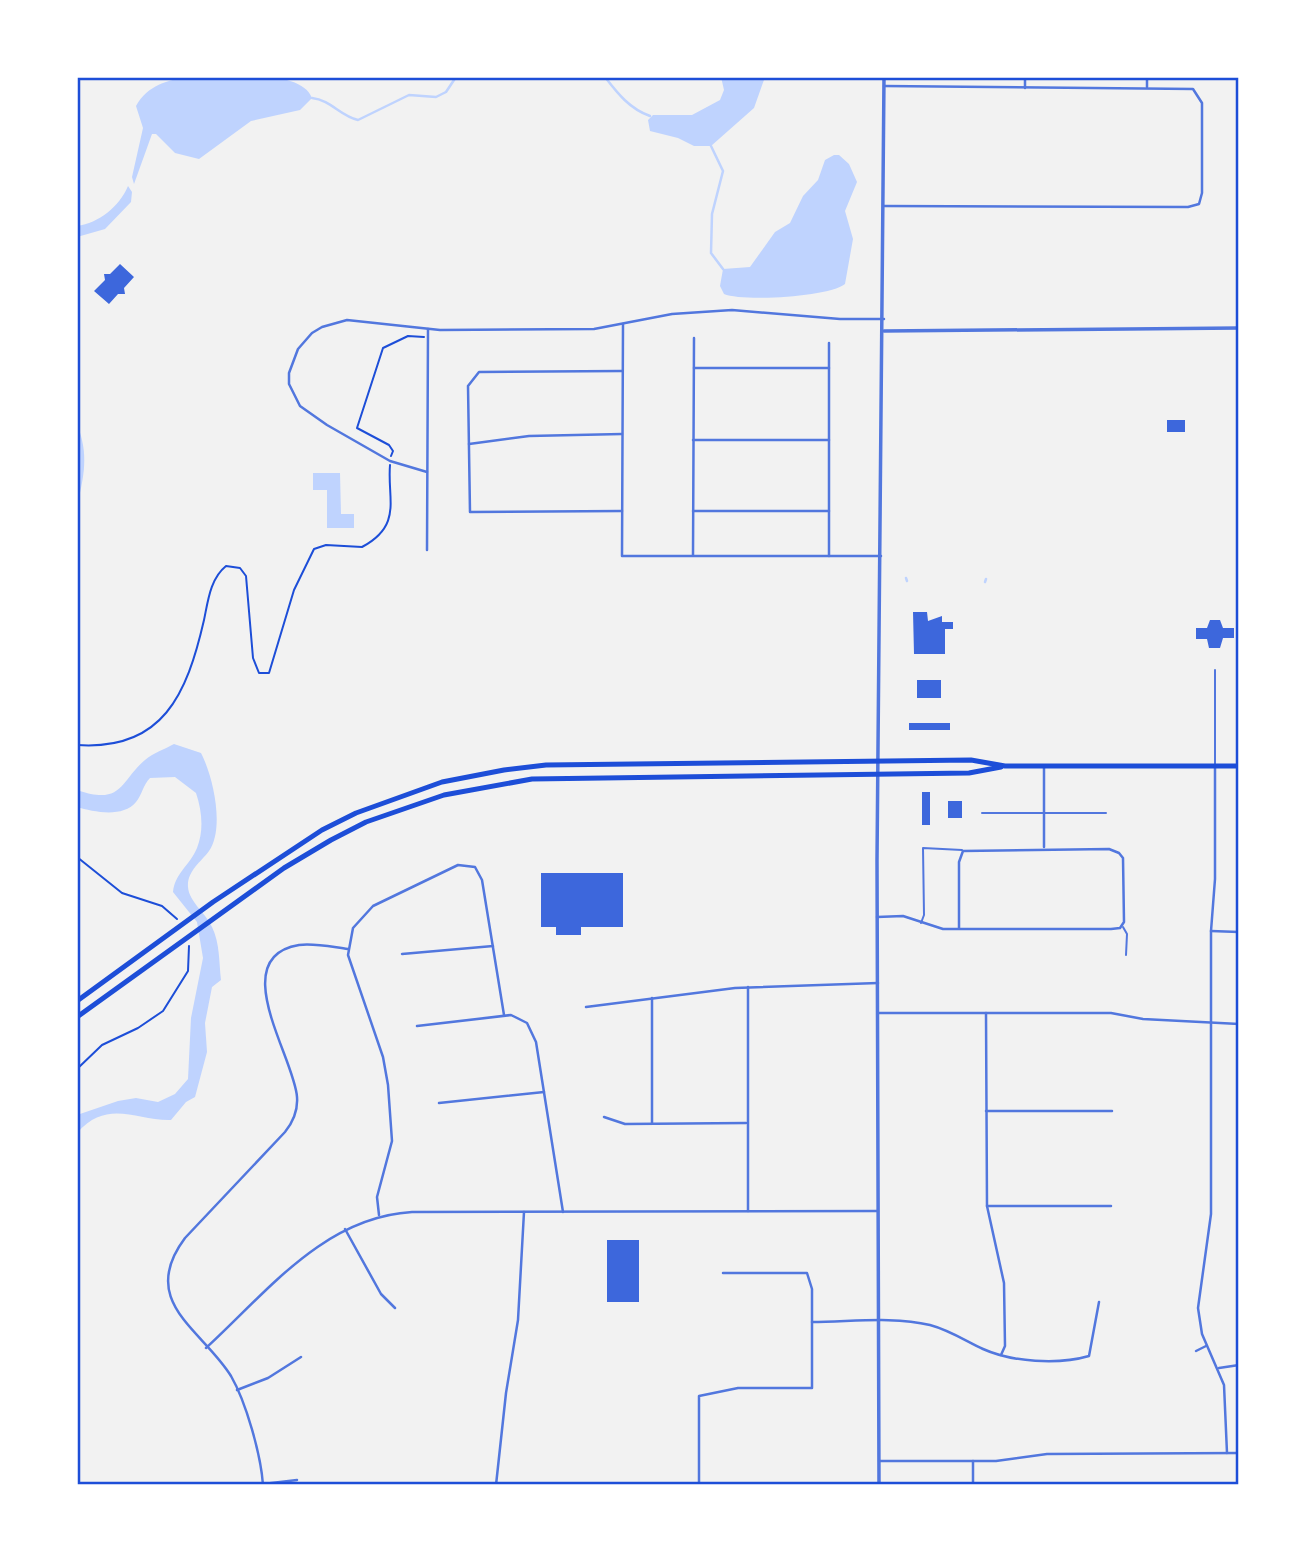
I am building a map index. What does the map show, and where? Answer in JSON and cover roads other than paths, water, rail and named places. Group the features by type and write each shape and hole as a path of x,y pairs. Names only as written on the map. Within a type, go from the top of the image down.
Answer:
{"main road":[{"path":"77,1001 277,858 356,813 399,796 472,775 546,765 879,761 971,760 1005,766 1239,766"},
{"path":"77,1017 284,868 342,834 401,808 484,785 532,779 589,777 970,773 1005,766"}],"street":[{"path":"879,1485 877,917 884,331 884,77"},
{"path":"1025,77 1025,88"},
{"path":"1147,77 1147,87"},
{"path":"884,86 1187,87 1198,92 1202,103 1202,193 1199,204 1194,206 884,206"},
{"path":"427,472 390,461 327,425 300,406 289,384 289,373 292,359 303,341 321,327 347,320 428,329 594,329 672,314 732,310 840,319 884,319"},
{"path":"622,324 622,556 881,556"},
{"path":"884,331 1239,328"},
{"path":"427,550 428,329"},
{"path":"693,556 694,338"},
{"path":"829,343 829,556"},
{"path":"694,368 829,368"},
{"path":"622,371 479,372 468,386 470,512 622,511"},
{"path":"469,444 528,436 622,434"},
{"path":"694,440 829,440"},
{"path":"694,511 829,511"},
{"path":"1044,766 1044,849"},
{"path":"1215,766 1215,879 1211,932 1211,1214 1198,1308 1206,1346 1219,1368 1226,1394 1227,1453"},
{"path":"877,917 903,916 934,928 959,929 1111,929 1122,926 1124,864 1119,853 1110,849 963,851 959,862 959,929"},
{"path":"379,1215 377,1197 392,1141 387,1075 348,949 356,922 373,906 458,865 470,864 481,875 504,1015"},
{"path":"1211,932 1239,932"},
{"path":"297,1480 263,1484 259,1458 237,1390 230,1376 180,1318 173,1303 169,1279 173,1257 184,1238 285,1132 296,1110 295,1085 265,997 268,969 277,956 292,947 310,945 348,949"},
{"path":"402,954 493,946"},
{"path":"586,1007 748,987 878,983"},
{"path":"748,987 748,1211"},
{"path":"652,998 652,1123"},
{"path":"878,1013 1111,1013 1151,1019 1239,1024"},
{"path":"986,1013 987,1206 1004,1283 1004,1346 1001,1355"},
{"path":"417,1026 504,1015 523,1020 533,1032 563,1212"},
{"path":"439,1103 544,1092"},
{"path":"986,1111 1112,1111"},
{"path":"604,1117 625,1124 748,1123"},
{"path":"987,1206 1111,1206"},
{"path":"206,1348 306,1253 345,1229 379,1215 878,1211"},
{"path":"496,1485 506,1393 518,1320 524,1212"},
{"path":"345,1229 381,1294 395,1307"},
{"path":"699,1485 699,1396 750,1388 812,1388 811,1280 807,1273 723,1273"},
{"path":"812,1322 930,1325 1001,1355 1021,1359 1089,1356 1100,1302"},
{"path":"1196,1351 1206,1346"},
{"path":"237,1390 268,1378 301,1357"},
{"path":"1219,1368 1239,1365"},
{"path":"879,1461 973,1461 1047,1454 1239,1453"},
{"path":"973,1461 973,1485"}],"lane":[{"path":"1214,670 1215,766"},
{"path":"982,813 1106,813"},
{"path":"921,923 923,848 963,851"},
{"path":"1122,926 1126,934 1126,955"}],"water":[{"path":"238,75 276,78 305,88 312,98 300,110 251,121 199,159 175,153 156,134 152,134 134,184 132,177 143,128 136,106 152,88 190,77"},
{"path":"721,77 765,77 754,108 711,146 694,146 678,138 650,131 648,120 653,115 692,115 720,100 724,90"},
{"path":"839,155 849,164 857,182 845,211 853,239 845,284 822,292 786,297 749,298 724,294 720,286 723,269 750,267 775,232 790,223 803,196 818,180 825,160"},
{"path":"128,186 132,192 131,202 105,229 77,237 77,226 107,213 119,201"},
{"path":"77,424 83,445 84,465 77,506"},
{"path":"313,473 340,473 341,514 354,514 354,528 327,528 327,490 313,490"},
{"path":"174,744 201,753 210,775 216,802 214,841 188,881 191,898 212,927 219,953 221,980 212,987 205,1023 207,1052 195,1097 186,1102 171,1120 111,1114 89,1122 77,1133 77,1115 118,1101 136,1098 158,1102 175,1094 188,1079 191,1018 203,958 197,922 173,892 174,885 194,854 201,834 200,807 196,793 175,777 150,778 136,802 124,810 100,812 77,807 77,790 92,794 112,793 119,789 145,760"}],"waterway":[{"path":"312,98 319,99 358,120 409,95 436,97 446,92 456,77"},
{"path":"605,77 630,105 650,116"},
{"path":"711,146 723,171 712,214 711,253 723,269"}]}
